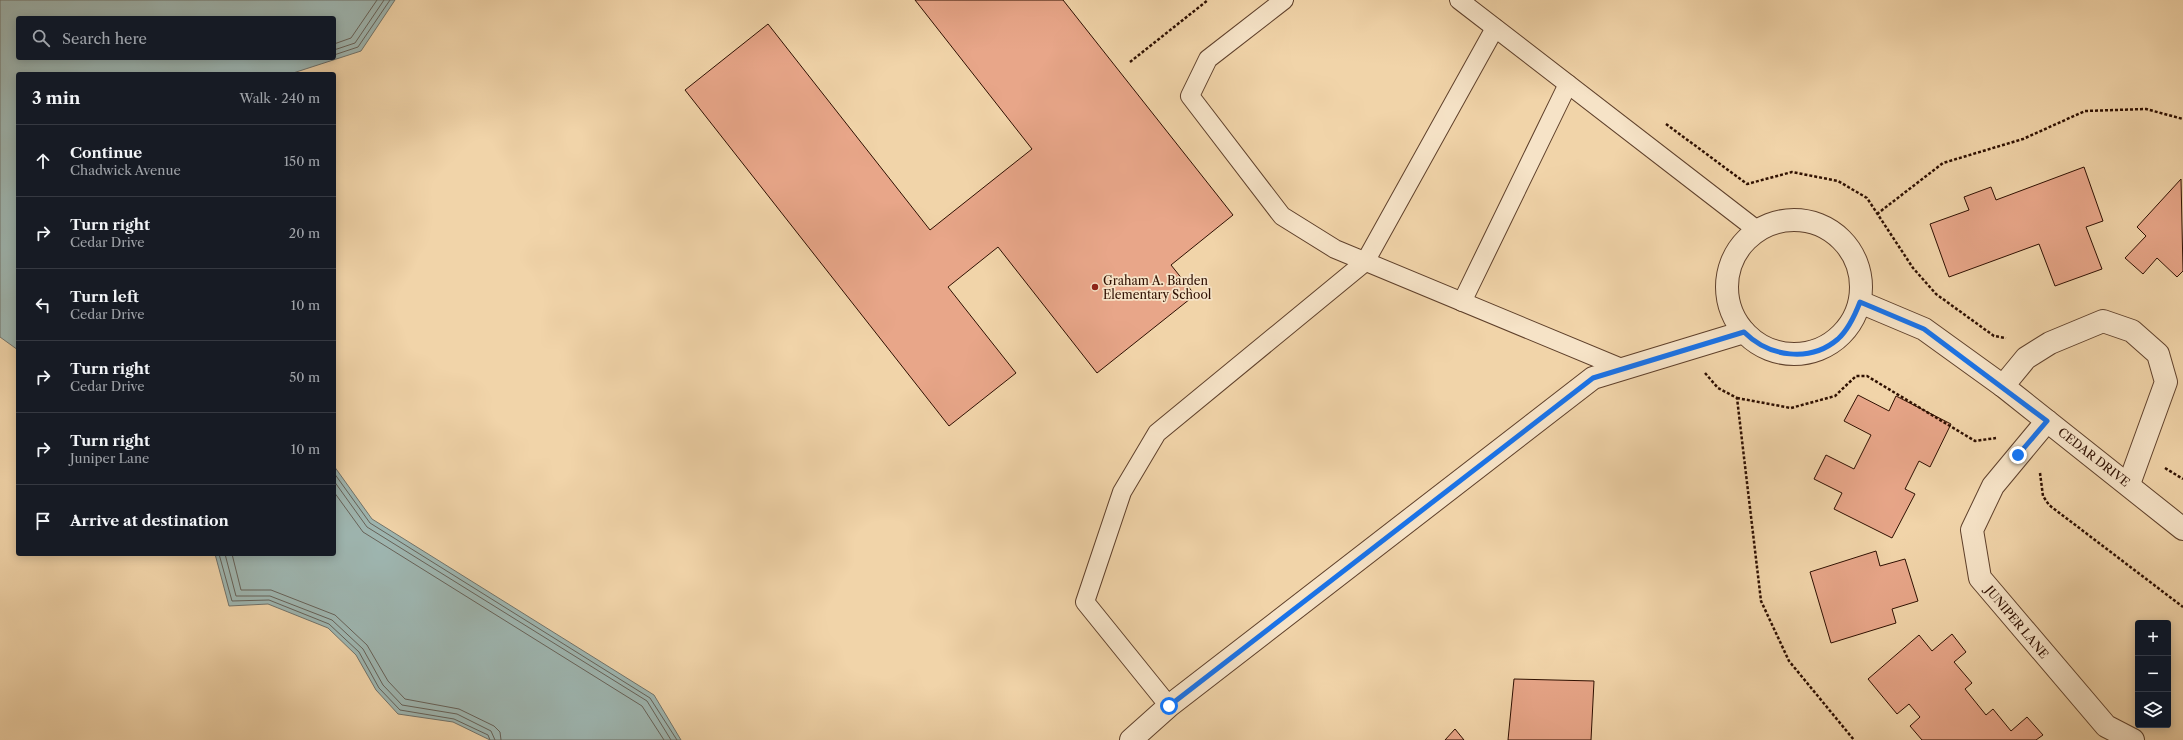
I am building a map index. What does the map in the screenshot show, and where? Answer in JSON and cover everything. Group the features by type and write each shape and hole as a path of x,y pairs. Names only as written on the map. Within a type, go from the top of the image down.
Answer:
{"street":[{"path":"1799,220 1820,224 1838,236 1854,254 1861,276 1860,302 1853,320 1838,338 1818,351 1796,355 1774,352 1754,343 1739,327 1729,307 1726,286 1730,264 1741,245 1757,230 1777,221 1799,220"},
{"name":"CEDAR DRIVE","path":"1860,302 1924,329 2003,386 2183,528"},
{"path":"2003,386 2026,358 2050,343 2103,321 2132,331 2158,354 2166,382 2129,484"},
{"path":"1131,740 1169,706 1593,378 1744,332"},
{"name":"JUNIPER LANE","path":"2047,421 1993,486 1972,530 1980,578 2106,726 2133,740"}],"lane":[{"path":"1284,0 1208,59 1190,96 1282,216 1335,249 1624,369"},
{"path":"1459,0 1757,230"},
{"path":"1169,706 1085,602 1122,492 1157,432 1365,262 1495,28"},
{"path":"1462,302 1568,84"}],"path":[{"path":"1130,62 1208,0"},
{"path":"1877,214 1943,163 2023,139 2085,111 2146,109 2183,119"},
{"path":"1664,123 1747,184 1792,172 1838,181 1867,198 1913,268 1936,294 1994,336 2006,338 2013,335"},
{"path":"1703,371 1718,388 1737,398 1791,408 1835,396 1856,376 1867,376 1975,441 1997,438 2042,475 2043,496 2049,505 2183,607"},
{"path":"1737,398 1761,601 1789,661 1854,740"}],"water":[{"path":"0,0 395,0 361,51 336,59 336,16 16,16 16,60 333,60 296,72 16,72 16,349 0,337"},
{"path":"336,469 372,519 654,695 681,740 490,740 453,722 398,714 376,690 356,655 328,628 268,604 229,606 216,556 336,556"}],"building":[{"path":"915,0 1063,0 1233,215 1171,265 1195,295 1097,373 998,247 948,287 1016,373 949,426 685,90 768,24 930,230 1032,149"},
{"path":"2084,167 2103,221 2086,227 2102,269 2055,286 2039,244 1949,277 1930,224 1969,210 1964,197 1991,187 1996,200"},
{"path":"2181,179 2183,271 2177,277 2157,258 2143,274 2125,258 2146,236 2137,227"},
{"path":"1858,395 1889,411 1896,396 1951,424 1930,467 1919,461 1905,489 1915,494 1892,538 1834,509 1842,493 1814,479 1826,455 1854,469 1871,435 1844,421"},
{"path":"1876,551 1880,566 1905,559 1918,601 1892,609 1896,623 1831,643 1810,572"},
{"path":"1952,634 1966,652 1954,662 1972,683 1965,689 1986,715 1993,709 2011,731 2027,717 2043,735 2036,740 1922,740 1910,726 1920,717 1909,704 1897,714 1868,679 1919,635 1932,651"},
{"path":"1514,679 1594,681 1591,740 1508,740"},
{"path":"1455,729 1464,740 1445,740"}],"place":[{"name":"Graham A. Barden Elementary School","path":"1095,287"}],"route":[{"path":"1169,706 1593,378 1744,332 1754,343 1774,352 1796,355 1818,351 1838,338 1853,320 1860,302 1924,329 2047,421 2018,455"}]}
